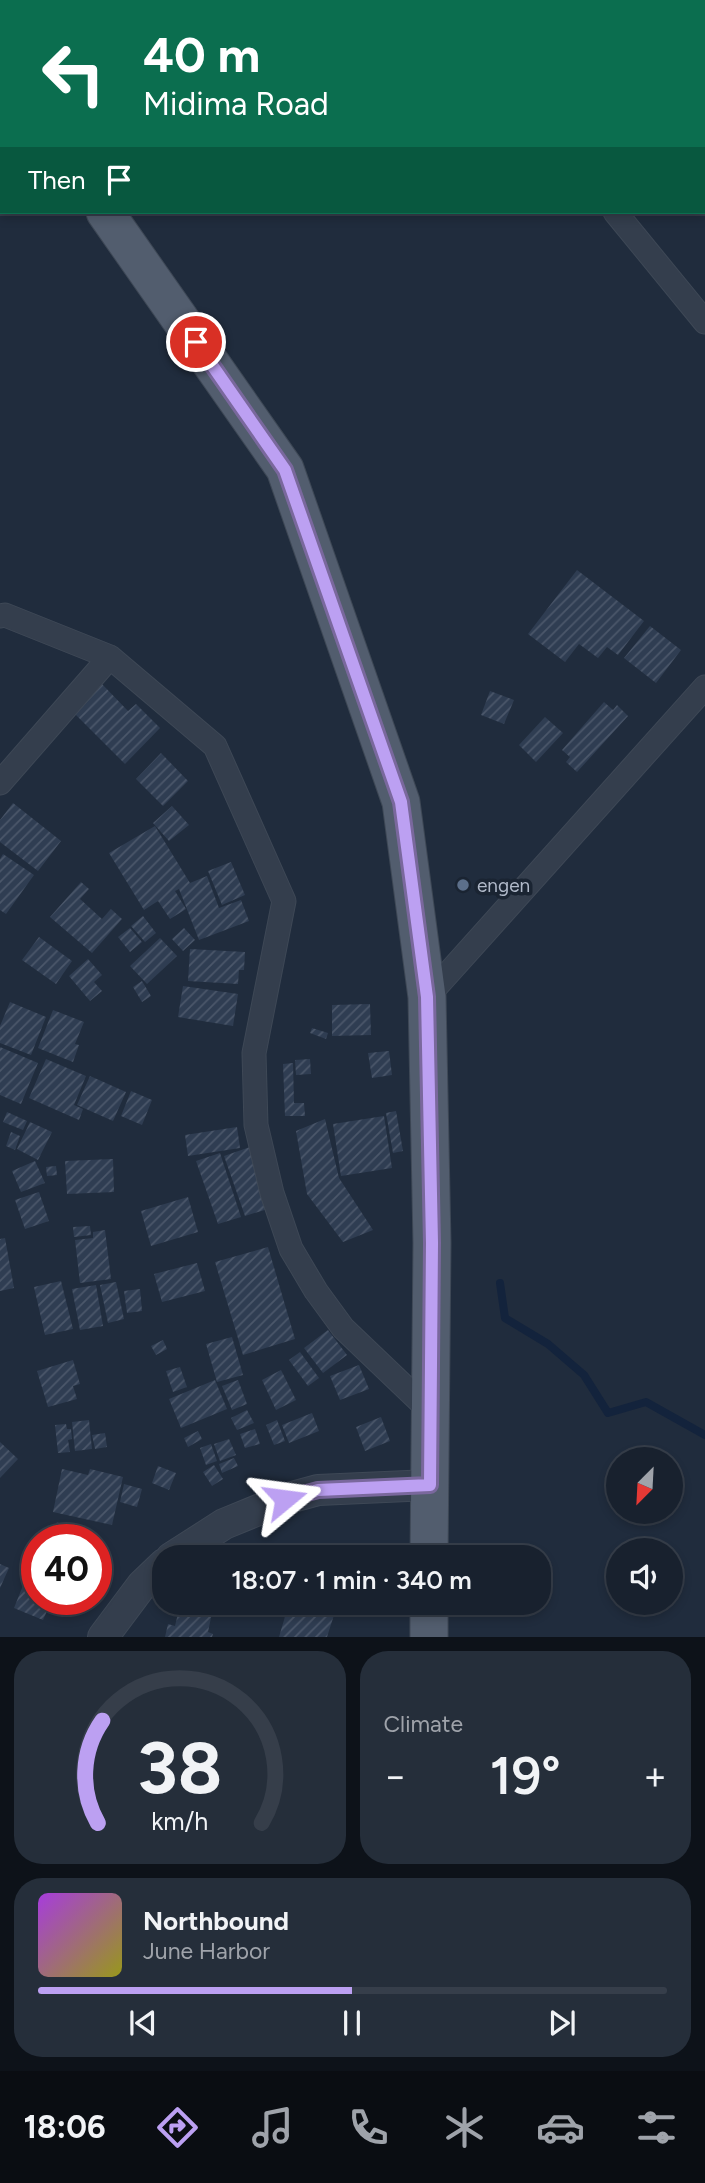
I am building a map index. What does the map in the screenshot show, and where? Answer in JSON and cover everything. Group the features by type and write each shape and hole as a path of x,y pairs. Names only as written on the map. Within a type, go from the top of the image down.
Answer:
{"main road":[{"path":"106,214 285,470 401,802 427,997 432,1243 429,1545"},
{"path":"429,1615 429,1637"}],"street":[{"path":"617,214 705,322"},
{"path":"0,616 5,615 110,657 215,746 284,901 254,1053 256,1125 272,1193 291,1249 316,1291 344,1328 431,1412"},
{"path":"0,783 110,657"},
{"path":"427,997 705,687"},
{"path":"192,1545 225,1524 285,1499 318,1490 430,1485"},
{"path":"103,1637 152,1575"}],"building":[{"path":"577,570 644,621 618,655 607,647 598,658 579,644 565,662 528,634"},
{"path":"650,626 681,650 656,683 624,658"},
{"path":"101,683 128,711 136,704 160,728 125,764 73,712"},
{"path":"490,691 514,700 504,724 481,715"},
{"path":"604,702 613,710 617,705 628,716 577,772 566,762 570,757 562,750"},
{"path":"545,717 563,733 536,762 519,745"},
{"path":"161,753 188,781 163,806 136,779"},
{"path":"13,803 61,841 38,871 0,842 0,820"},
{"path":"172,806 189,825 169,841 153,823"},
{"path":"155,826 190,883 207,876 219,908 241,900 249,921 199,940 179,889 175,891 186,909 170,919 158,901 144,910 109,853"},
{"path":"3,854 34,875 6,914 0,910 0,859"},
{"path":"231,862 245,895 222,905 208,871"},
{"path":"81,882 89,889 80,899 102,919 111,909 122,919 92,953 50,917"},
{"path":"143,916 156,933 145,942 131,926"},
{"path":"130,928 142,942 130,952 118,937"},
{"path":"184,928 195,940 183,951 172,939"},
{"path":"39,937 72,961 56,984 22,960"},
{"path":"160,938 177,956 147,984 130,966"},
{"path":"190,949 245,952 244,970 239,970 238,984 188,981"},
{"path":"88,959 102,975 94,982 102,991 90,1001 69,976"},
{"path":"142,981 151,996 142,1002 133,987"},
{"path":"183,986 238,994 233,1026 178,1017"},
{"path":"10,1002 46,1017 31,1055 0,1043 0,1026"},
{"path":"370,1004 371,1035 332,1036 332,1005"},
{"path":"53,1010 84,1022 75,1044 79,1045 73,1062 38,1048"},
{"path":"312,1028 328,1033 326,1039 310,1033"},
{"path":"0,1047 38,1063 21,1104 0,1095"},
{"path":"389,1051 392,1075 372,1078 368,1053"},
{"path":"46,1059 86,1076 74,1105 83,1109 79,1120 29,1098"},
{"path":"310,1059 311,1074 296,1075 295,1060"},
{"path":"293,1063 294,1103 304,1103 305,1116 285,1116 283,1064"},
{"path":"90,1076 126,1092 113,1121 77,1105"},
{"path":"131,1091 152,1100 142,1125 121,1116"},
{"path":"396,1111 403,1151 393,1153 386,1113"},
{"path":"7,1112 27,1121 23,1130 3,1122"},
{"path":"384,1116 392,1168 341,1176 333,1124"},
{"path":"325,1119 339,1178 373,1230 343,1242 307,1194 296,1131"},
{"path":"30,1122 52,1132 38,1160 17,1149"},
{"path":"237,1127 240,1148 188,1156 185,1135"},
{"path":"11,1132 20,1136 15,1150 6,1146"},
{"path":"250,1147 271,1208 245,1216 224,1156"},
{"path":"220,1153 241,1217 218,1224 196,1161"},
{"path":"113,1159 114,1192 67,1194 65,1161"},
{"path":"35,1161 45,1183 21,1192 12,1171"},
{"path":"56,1166 57,1175 47,1176 46,1167"},
{"path":"39,1192 49,1221 25,1229 15,1200"},
{"path":"188,1197 198,1232 151,1246 141,1211"},
{"path":"90,1226 91,1235 74,1237 73,1227"},
{"path":"105,1230 111,1279 80,1283 75,1240 93,1238 93,1232"},
{"path":"5,1238 14,1288 0,1291 0,1239"},
{"path":"268,1247 295,1339 243,1355 215,1262"},
{"path":"197,1263 205,1291 162,1302 154,1274"},
{"path":"61,1281 73,1329 45,1335 34,1287"},
{"path":"116,1282 124,1319 108,1323 100,1285"},
{"path":"96,1285 103,1326 80,1330 72,1289"},
{"path":"140,1289 142,1311 127,1313 124,1291"},
{"path":"328,1330 347,1355 323,1373 304,1348"},
{"path":"232,1337 243,1375 217,1382 206,1344"},
{"path":"163,1340 167,1349 156,1355 151,1346"},
{"path":"300,1352 319,1378 308,1386 289,1360"},
{"path":"73,1360 80,1384 73,1386 77,1399 48,1407 37,1371"},
{"path":"359,1365 369,1389 340,1400 330,1376"},
{"path":"180,1367 187,1387 173,1392 166,1371"},
{"path":"281,1370 296,1400 276,1410 262,1380"},
{"path":"215,1380 227,1409 181,1428 169,1399"},
{"path":"238,1380 247,1404 232,1410 222,1386"},
{"path":"247,1410 254,1423 237,1430 231,1418"},
{"path":"312,1413 319,1431 289,1443 282,1425"},
{"path":"381,1417 390,1441 365,1451 356,1427"},
{"path":"89,1420 92,1449 75,1451 72,1422"},
{"path":"277,1420 285,1441 274,1445 266,1425"},
{"path":"66,1424 67,1429 71,1429 72,1439 68,1440 70,1452 58,1453 55,1425"},
{"path":"255,1429 260,1444 245,1448 240,1434"},
{"path":"198,1431 202,1439 188,1447 184,1438"},
{"path":"105,1433 107,1447 95,1449 92,1435"},
{"path":"229,1439 236,1455 220,1461 214,1444"},
{"path":"0,1442 18,1459 0,1478"},
{"path":"211,1444 217,1461 206,1465 200,1448"},
{"path":"234,1458 238,1466 222,1473 219,1464"},
{"path":"214,1465 223,1479 212,1486 203,1472"},
{"path":"158,1466 176,1473 169,1490 152,1483"},
{"path":"62,1469 88,1475 90,1469 123,1477 112,1525 53,1512"},
{"path":"124,1484 142,1489 137,1507 120,1502"},
{"path":"0,1564 9,1568 0,1588"},
{"path":"21,1590 21,1611 14,1608"},
{"path":"31,1615 45,1615 43,1620"},
{"path":"178,1615 212,1615 208,1632 213,1634 212,1637 165,1637 168,1624 175,1626"},
{"path":"285,1615 334,1615 327,1637 279,1637"}],"waterway":[{"path":"500,1283 505,1318 548,1344 584,1375 608,1413 646,1402 705,1435"}],"place":[{"name":"engen","path":"463,885"}],"route":[{"path":"196,342 285,470 401,802 427,997 432,1243 430,1485 318,1490 285,1499"}]}
